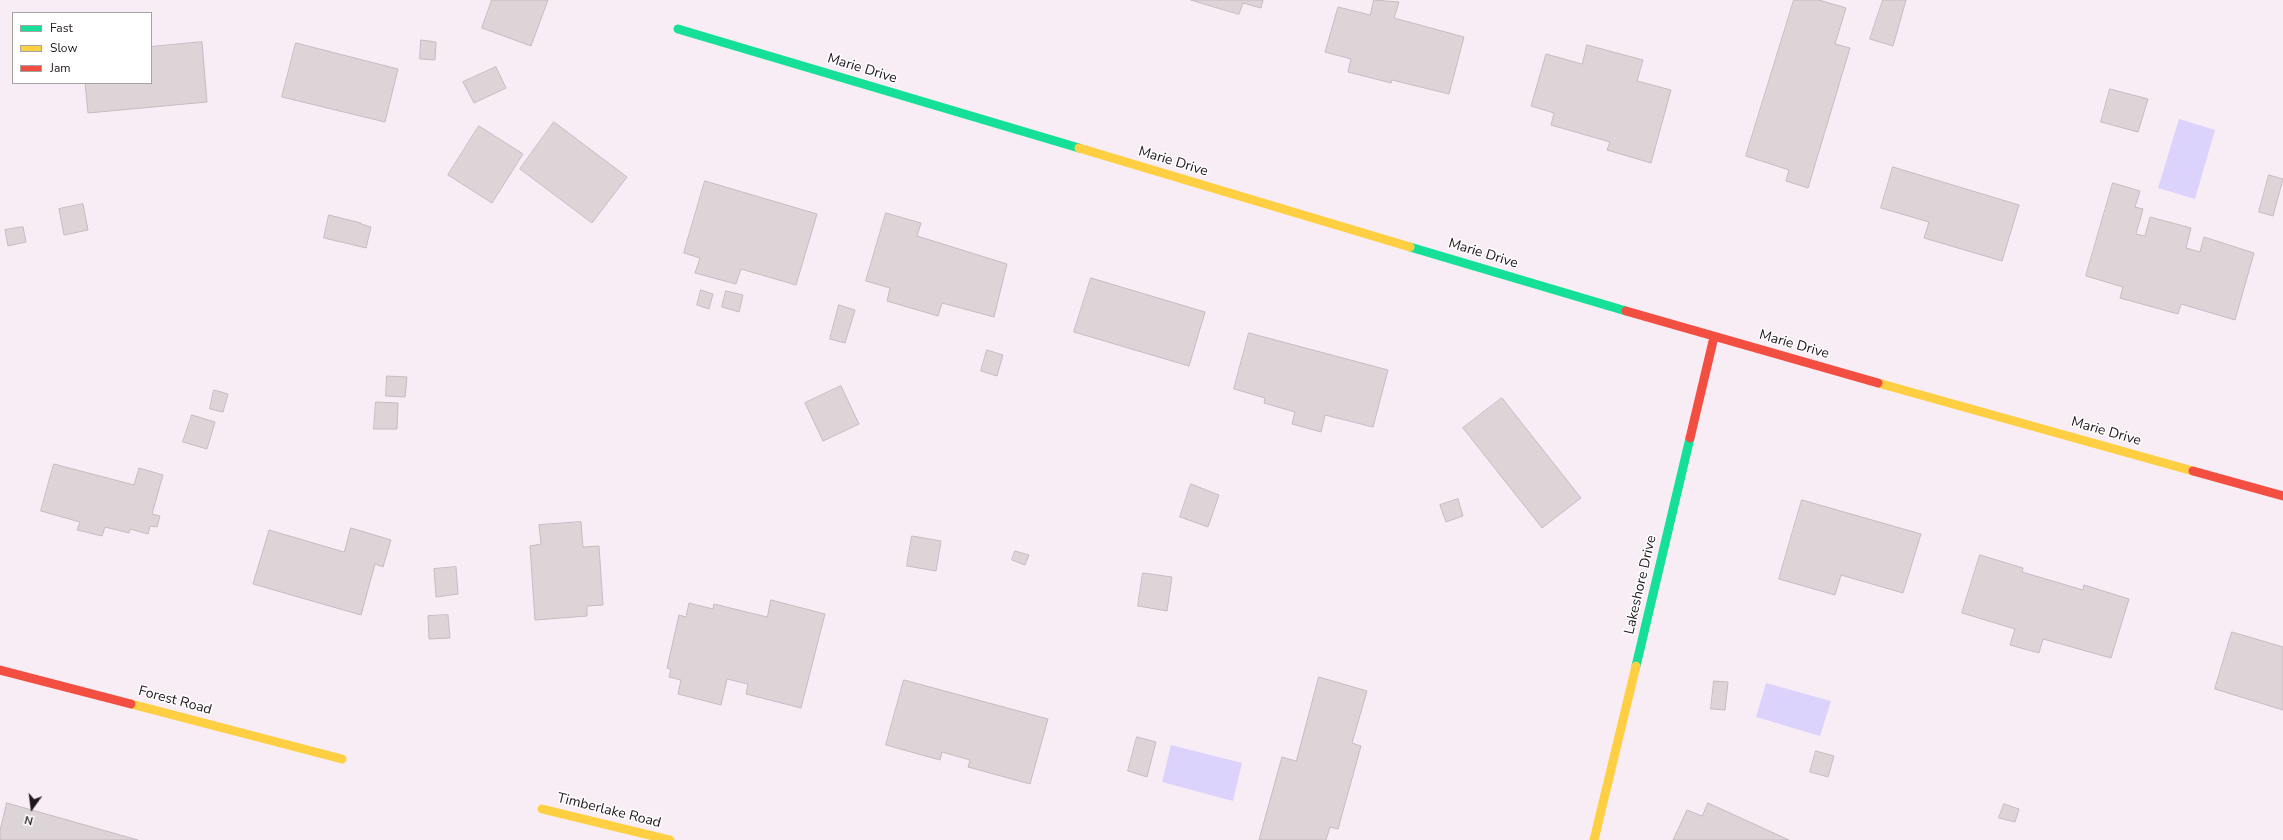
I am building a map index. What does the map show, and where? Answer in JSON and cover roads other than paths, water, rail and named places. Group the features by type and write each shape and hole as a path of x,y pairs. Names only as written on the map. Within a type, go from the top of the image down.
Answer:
{"street":[{"name":"Marie Drive","path":"678,29 1714,337 2283,496"},
{"name":"Lakeshore Drive","path":"1594,840 1714,337"},
{"name":"Forest Road","path":"0,670 342,759"},
{"name":"Timberlake Road","path":"542,809 670,840"}]}
